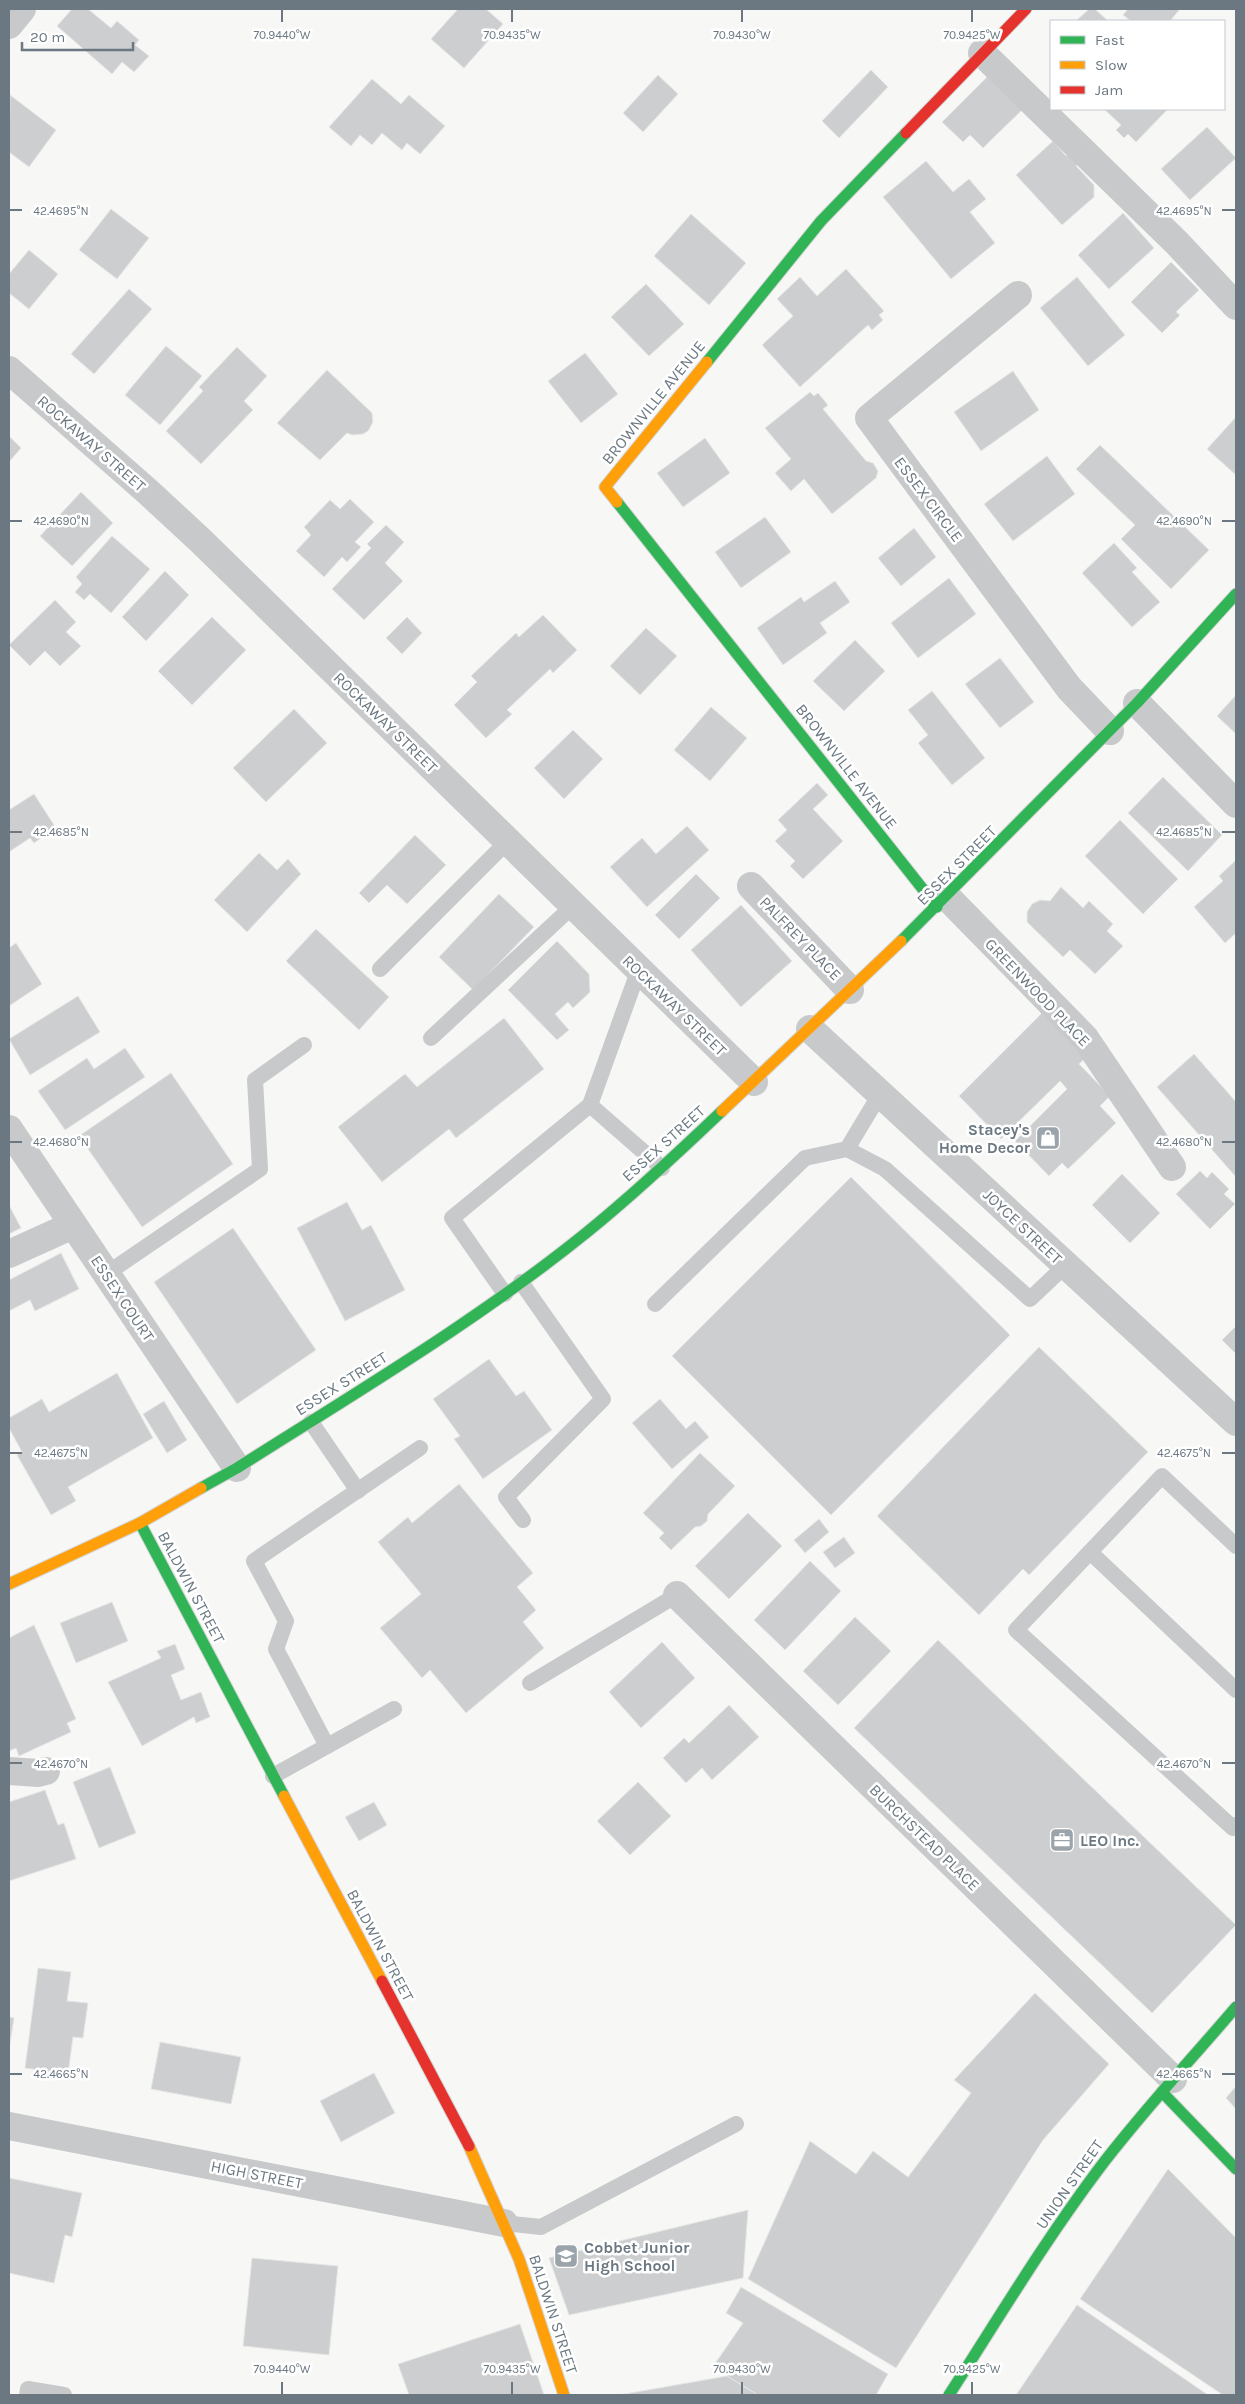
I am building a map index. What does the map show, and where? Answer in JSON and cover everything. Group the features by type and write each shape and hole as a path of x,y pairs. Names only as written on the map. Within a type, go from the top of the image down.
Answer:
{"main road":[{"name":"BROWNVILLE AVENUE","path":"942,902 605,487 822,221 1026,9"},
{"name":"ESSEX STREET","path":"9,1584 140,1524 312,1422 431,1345 505,1294 586,1233 662,1168 942,902 1137,703 1236,594"},
{"name":"BALDWIN STREET","path":"140,1524 474,2156 519,2259 564,2395"},
{"name":"UNION STREET","path":"949,2395 1076,2201 1116,2146 1236,2008"},
{"path":"1168,2086 1236,2169"}],"street":[{"path":"9,24 22,9"},
{"path":"982,53 1177,243 1236,306"},
{"name":"ESSEX CIRCLE","path":"1018,295 869,418 1069,688 1110,731"},
{"name":"ROCKAWAY STREET","path":"9,370 147,490 754,1082"},
{"path":"1137,703 1236,804"},
{"name":"PALFREY PLACE","path":"751,886 850,990"},
{"name":"GREENWOOD PLACE","path":"942,902 1085,1038 1172,1167"},
{"name":"JOYCE STREET","path":"810,1029 1236,1422"},
{"name":"ESSEX COURT","path":"9,1129 236,1468"},
{"path":"9,1254 73,1225"},
{"name":"BURCHSTEAD PLACE","path":"677,1595 1168,2086"},
{"path":"9,1771 46,1771"},
{"name":"HIGH STREET","path":"9,2126 504,2223"}],"lane":[{"path":"380,969 508,841"},
{"path":"431,1038 574,906"},
{"path":"505,1294 452,1218 590,1105 639,969"},
{"path":"106,1274 260,1169 255,1080 304,1045"},
{"path":"847,1149 880,1094"},
{"path":"590,1105 662,1168"},
{"path":"655,1304 805,1158 847,1149 885,1169 1030,1299 1066,1265"},
{"path":"521,1282 603,1399 506,1497 524,1520"},
{"path":"312,1422 358,1490"},
{"path":"327,1746 276,1649 286,1621 254,1561 420,1448"},
{"path":"1236,1546 1162,1476 1016,1630 1233,1828 1236,1825"},
{"path":"1090,1552 1236,1690"},
{"path":"530,1683 677,1595"},
{"path":"273,1776 394,1709"},
{"path":"504,2223 541,2227 736,2124"},
{"path":"27,2395 28,2389 64,2395"}],"building":[{"path":"72,9 88,9 111,28 117,21 139,40 135,45 149,56 134,72 122,62 112,74 57,26"},
{"path":"458,9 486,9 503,24 464,68 431,39"},
{"path":"1089,9 1095,9 1107,20 1077,20"},
{"path":"1128,9 1180,9 1171,20 1130,20 1123,15"},
{"path":"871,70 888,87 839,138 822,121"},
{"path":"991,73 1025,107 983,148 970,135 963,142 942,122"},
{"path":"658,75 678,94 643,132 623,113"},
{"path":"372,79 401,104 409,95 445,126 420,154 407,143 402,150 382,133 372,145 360,135 351,146 329,127"},
{"path":"10,95 56,130 29,167 9,152"},
{"path":"1105,110 1167,110 1136,142 1128,134 1124,138 1116,130 1121,125"},
{"path":"1207,127 1236,158 1190,200 1161,169"},
{"path":"1053,141 1066,156 1071,151 1080,161 1076,166 1094,185 1094,197 1062,225 1016,175"},
{"path":"926,161 953,192 969,179 986,199 970,212 995,243 951,279 883,197"},
{"path":"111,209 149,238 117,279 79,250"},
{"path":"1123,213 1154,248 1109,289 1078,255"},
{"path":"691,214 746,263 709,305 654,256"},
{"path":"29,250 58,274 29,309 9,293 9,274"},
{"path":"1171,262 1199,290 1176,312 1180,315 1162,333 1131,302"},
{"path":"846,269 884,311 879,315 883,320 872,330 868,325 800,387 762,345 793,316 777,299 800,277 817,296"},
{"path":"1077,277 1125,335 1088,366 1040,308"},
{"path":"646,284 684,324 649,356 611,317"},
{"path":"129,289 152,309 94,374 71,354"},
{"path":"166,346 202,376 160,425 125,395"},
{"path":"237,347 267,376 244,401 253,410 201,464 166,431 203,391 199,387"},
{"path":"585,353 618,394 581,423 548,381"},
{"path":"327,370 372,413 373,422 368,431 363,434 352,435 347,433 320,460 277,423"},
{"path":"1013,371 1039,410 981,451 954,412"},
{"path":"810,392 814,396 818,393 828,405 823,409 866,461 873,463 878,471 876,478 832,514 804,479 791,491 775,473 791,459 765,428"},
{"path":"1236,417 1236,475 1207,449"},
{"path":"9,436 21,448 9,462"},
{"path":"705,438 730,473 683,507 657,473"},
{"path":"1100,445 1209,550 1171,589 1121,539 1135,525 1076,469"},
{"path":"1047,456 1075,494 1013,541 984,504"},
{"path":"81,492 113,523 72,566 40,536"},
{"path":"350,499 374,522 355,542 361,547 347,562 342,557 324,577 296,551 311,535 304,527 330,500 340,509"},
{"path":"765,517 791,552 741,588 715,552"},
{"path":"386,525 404,542 385,563 403,581 364,620 332,589 371,548 367,544"},
{"path":"914,528 936,557 901,586 878,558"},
{"path":"112,536 150,569 111,613 90,594 84,600 75,592 82,584 76,577"},
{"path":"1114,543 1137,568 1132,572 1160,602 1132,627 1082,573"},
{"path":"165,571 189,595 146,641 122,617"},
{"path":"949,578 976,614 918,658 891,623"},
{"path":"835,581 850,602 820,623 827,633 783,665 757,628 801,597 804,602"},
{"path":"55,600 76,622 66,632 81,646 60,666 45,651 30,666 9,645"},
{"path":"543,615 577,650 553,673 550,669 507,710 512,714 486,738 454,705 477,682 471,676 516,633 519,637"},
{"path":"212,617 246,650 192,705 158,671"},
{"path":"407,617 422,633 402,654 386,638"},
{"path":"646,628 677,656 640,695 610,666"},
{"path":"855,640 885,671 844,711 813,681"},
{"path":"1000,658 1034,702 1000,728 965,684"},
{"path":"932,691 985,758 952,785 918,743 928,735 908,710"},
{"path":"1236,695 1236,734 1217,716"},
{"path":"711,707 747,738 710,781 674,750"},
{"path":"294,709 327,743 266,802 233,768"},
{"path":"573,730 603,759 564,799 534,768"},
{"path":"1163,777 1222,835 1188,871 1128,813"},
{"path":"817,783 828,795 813,809 843,841 803,879 790,866 795,861 775,841 787,830 778,820"},
{"path":"34,794 56,828 34,843 30,838 9,852 9,810"},
{"path":"1120,820 1178,879 1143,914 1085,856"},
{"path":"687,826 709,850 647,907 610,867 642,838 656,854"},
{"path":"415,835 446,865 407,904 387,885 369,903 359,893"},
{"path":"259,853 277,870 288,859 301,874 247,932 214,900"},
{"path":"1236,860 1236,933 1225,943 1194,907 1223,881 1219,876"},
{"path":"696,874 720,898 679,939 655,915"},
{"path":"1061,887 1083,908 1089,901 1113,924 1107,931 1123,946 1095,974 1070,950 1063,957 1027,922 1027,912 1032,904 1040,900 1050,901"},
{"path":"499,894 534,927 473,990 439,957"},
{"path":"741,905 792,961 741,1007 691,950"},
{"path":"316,929 389,997 359,1030 286,961"},
{"path":"557,941 589,974 590,992 573,1008 568,1002 555,1014 569,1030 557,1040 508,990"},
{"path":"16,943 42,984 9,1006 9,948"},
{"path":"78,996 100,1032 30,1075 9,1039"},
{"path":"1045,1010 1089,1055 1079,1064 1110,1096 1100,1106 1116,1123 1068,1169 1062,1163 1049,1176 1015,1141 1067,1089 1060,1081 1001,1139 959,1096"},
{"path":"504,1018 544,1069 456,1138 449,1129 382,1182 338,1127 405,1074 417,1087"},
{"path":"125,1048 145,1077 65,1130 38,1091 87,1058 94,1069"},
{"path":"1194,1054 1236,1102 1236,1177 1157,1087"},
{"path":"171,1073 233,1164 142,1227 79,1136"},
{"path":"1200,1171 1207,1178 1212,1172 1229,1189 1224,1194 1235,1204 1210,1229 1176,1194"},
{"path":"1122,1174 1160,1213 1130,1243 1092,1205"},
{"path":"851,1177 1010,1335 831,1515 672,1356"},
{"path":"347,1202 362,1230 371,1225 405,1290 345,1321 297,1228"},
{"path":"9,1205 21,1228 9,1234"},
{"path":"233,1228 316,1350 237,1404 154,1282"},
{"path":"61,1253 79,1289 35,1311 30,1300 9,1311 9,1280"},
{"path":"1236,1326 1236,1354 1222,1340"},
{"path":"1039,1347 1148,1452 1029,1575 1023,1569 979,1615 877,1516"},
{"path":"489,1359 516,1396 524,1391 552,1430 483,1479 454,1439 460,1436 433,1399"},
{"path":"117,1373 153,1438 68,1487 76,1501 51,1515 17,1455 22,1452 9,1428 9,1418 42,1399 49,1412"},
{"path":"660,1399 686,1429 695,1421 709,1437 672,1469 632,1423"},
{"path":"164,1401 187,1440 167,1453 143,1414"},
{"path":"700,1453 735,1486 708,1514 707,1521 701,1526 695,1527 671,1550 659,1538 664,1533 643,1513"},
{"path":"459,1484 533,1573 517,1587 536,1610 523,1622 544,1648 466,1713 430,1670 422,1678 380,1628 421,1594 378,1542 408,1517 412,1523"},
{"path":"748,1513 782,1546 729,1599 695,1566"},
{"path":"819,1519 829,1532 805,1553 794,1540"},
{"path":"844,1537 855,1553 835,1568 823,1552"},
{"path":"810,1561 841,1591 785,1650 754,1620"},
{"path":"112,1602 128,1641 76,1663 60,1623"},
{"path":"855,1617 891,1651 838,1705 803,1671"},
{"path":"34,1625 76,1719 67,1723 71,1732 19,1756 16,1748 9,1751 9,1638"},
{"path":"938,1640 1236,1925 1152,2013 854,1728"},
{"path":"662,1642 695,1678 641,1728 609,1692"},
{"path":"175,1644 185,1669 171,1675 181,1700 201,1692 210,1717 196,1723 194,1717 142,1746 108,1682 161,1658 157,1651"},
{"path":"729,1705 759,1737 712,1780 702,1768 686,1783 663,1758 684,1738 689,1743"},
{"path":"110,1767 136,1833 99,1848 73,1782"},
{"path":"638,1782 671,1816 630,1855 597,1821"},
{"path":"45,1790 58,1825 64,1823 76,1859 9,1881 9,1802"},
{"path":"374,1802 387,1825 359,1841 345,1817"},
{"path":"38,1968 71,1972 67,2001 88,2003 83,2038 73,2037 68,2074 25,2068"},
{"path":"1035,1993 1109,2064 1043,2140 896,2368 748,2279 810,2141 856,2174 873,2151 908,2177 971,2093 954,2080"},
{"path":"9,2017 14,2018 9,2050"},
{"path":"160,2042 241,2057 231,2104 151,2089"},
{"path":"374,2073 395,2113 341,2142 320,2101"},
{"path":"1236,2086 1236,2109 1226,2098"},
{"path":"1168,2169 1236,2238 1236,2395 1223,2395 1080,2299"},
{"path":"9,2178 82,2193 72,2237 65,2235 54,2283 9,2273"},
{"path":"748,2210 743,2278 569,2315 549,2258"},
{"path":"252,2258 338,2266 329,2355 243,2346"},
{"path":"741,2287 888,2374 876,2395 758,2395 727,2376 714,2365 743,2323 726,2313"},
{"path":"1077,2305 1208,2395 1016,2395"},
{"path":"520,2324 544,2395 409,2395 398,2364"},
{"path":"727,2376 758,2395 619,2395"}],"traffic: fast":[{"path":"707,362 821,221 906,133"},
{"path":"617,502 937,907"},
{"path":"901,941 1137,703 1236,594"},
{"path":"201,1488 237,1468 371,1384 459,1326 545,1265 604,1219 722,1111"},
{"path":"140,1523 284,1796"},
{"path":"949,2395 1078,2197 1148,2108 1236,2007"},
{"path":"1162,2092 1236,2169"}],"traffic: slow":[{"path":"617,502 605,487 707,362"},
{"path":"722,1111 901,941"},
{"path":"9,1584 140,1523 201,1488"},
{"path":"284,1796 382,1981"},
{"path":"469,2146 519,2259 564,2395"}],"traffic: jam":[{"path":"906,133 1026,9"},
{"path":"382,1981 469,2146"}],"place":[{"name":"Stacey's Home Decor","path":"1048,1138"},
{"name":"LEO Inc.","path":"1062,1840"},
{"name":"Cobbet Junior High School","path":"566,2256"}]}
